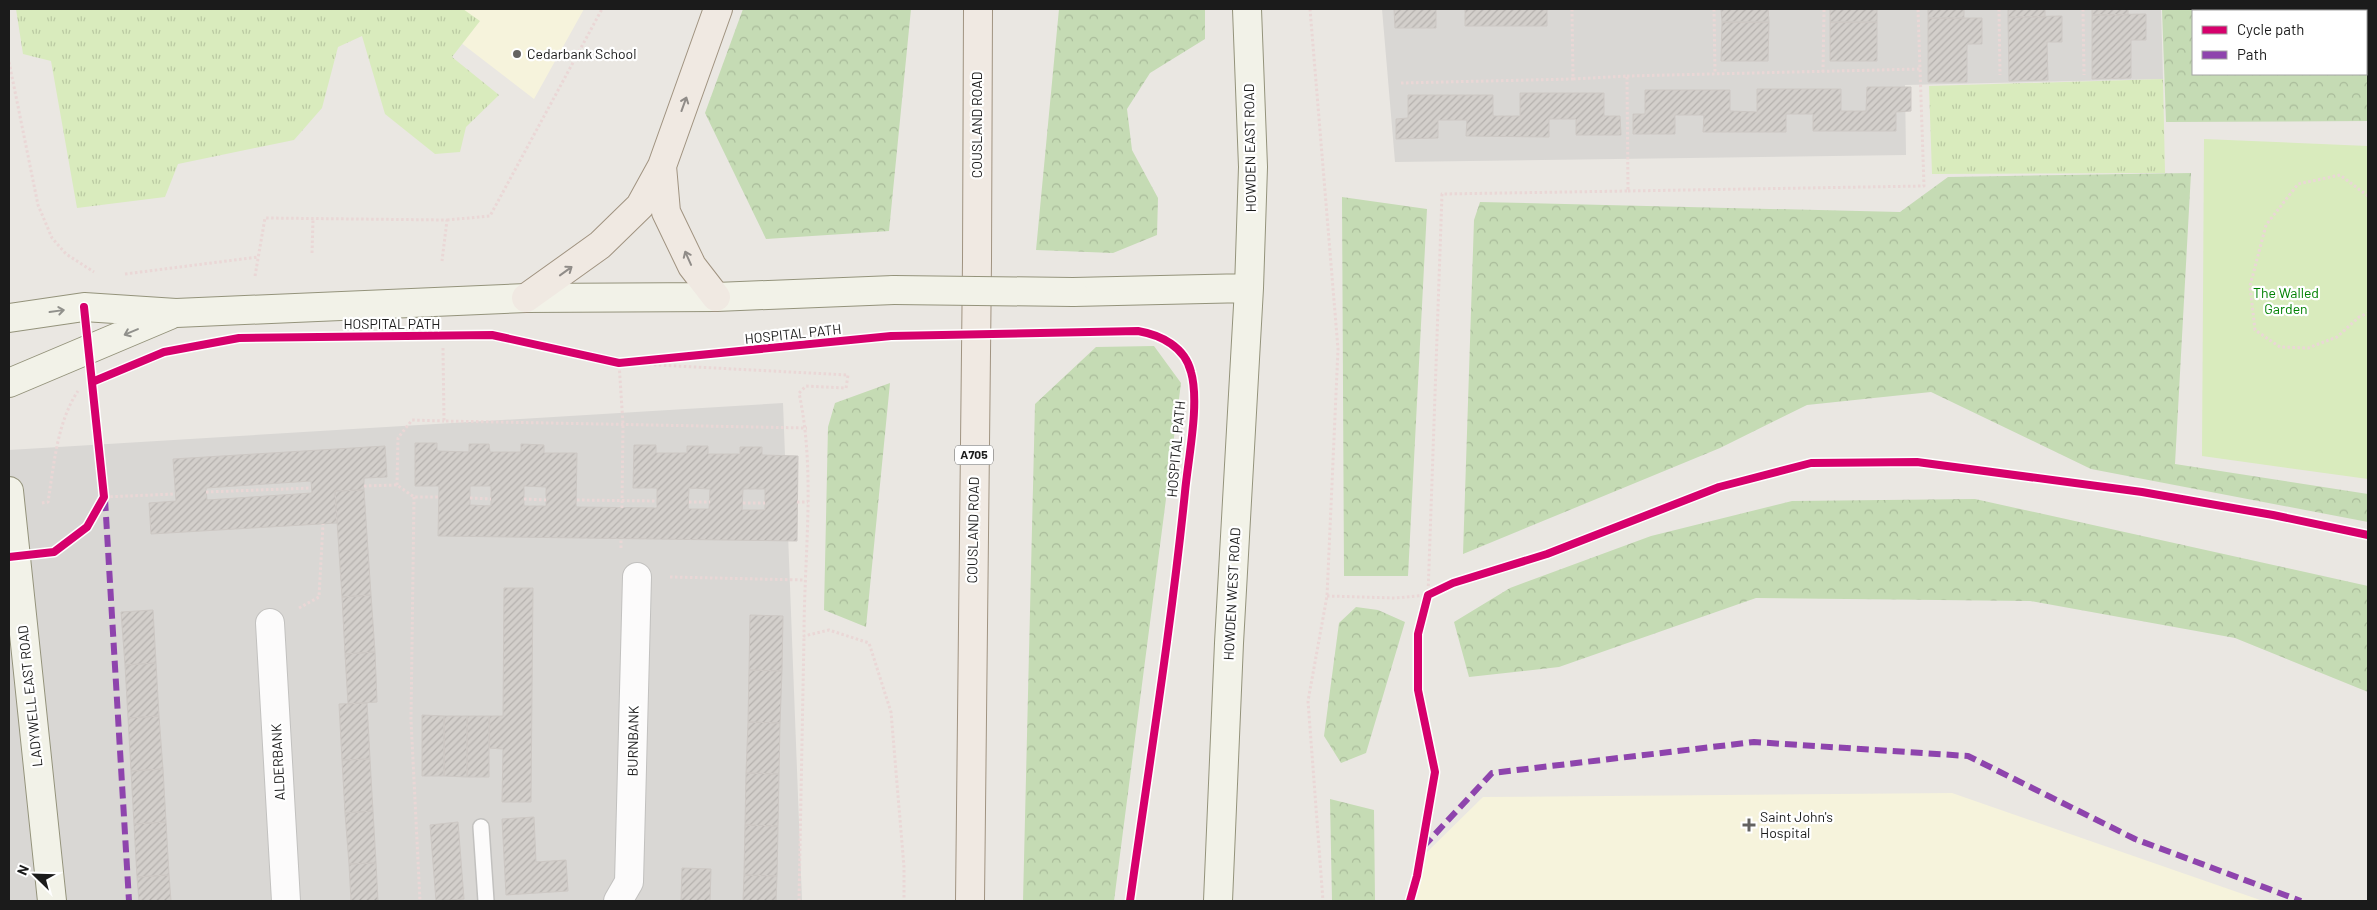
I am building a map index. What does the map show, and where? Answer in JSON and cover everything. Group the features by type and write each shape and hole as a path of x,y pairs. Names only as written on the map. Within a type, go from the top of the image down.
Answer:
{"main road":[{"path":"526,298 600,245 640,206 662,166 718,9"},
{"name":"COUSLAND ROAD","path":"970,901 978,9"},
{"path":"662,166 666,212 692,266 716,297"}],"street":[{"name":"HOWDEN EAST ROAD","path":"1246,9 1253,167 1249,288"},
{"path":"9,318 84,307 176,313 526,298 716,297 894,290 1073,292 1249,288"},
{"name":"HOWDEN WEST ROAD","path":"1218,901 1230,633 1249,288"},
{"path":"9,383 176,313"},
{"name":"LADYWELL EAST ROAD","path":"10,503 52,901"},
{"name":"BURNBANK","path":"618,901 629,882 637,577"},
{"name":"ALDERBANK","path":"270,623 286,901"}],"lane":[{"path":"481,827 486,901"}],"path":[{"path":"249,309 265,218 447,220 490,216 602,9"},
{"path":"1310,9 1338,349 1326,596 1308,701 1323,901"},
{"path":"1572,9 1573,79"},
{"path":"1714,9 1715,74"},
{"path":"1824,9 1824,72"},
{"path":"1425,605 1428,596 1442,194 1924,186 1918,9"},
{"path":"1999,9 2000,75"},
{"path":"2083,9 2084,75"},
{"path":"9,62 38,204 52,238 66,254 93,272 101,273"},
{"path":"1401,84 1920,69"},
{"path":"1627,76 1628,191"},
{"path":"2368,196 2340,175 2298,184 2266,225 2250,286 2255,330 2280,347 2308,348 2337,337 2359,317 2368,313"},
{"path":"312,253 313,219"},
{"path":"442,261 447,220"},
{"path":"118,274 258,257"},
{"path":"443,348 444,421"},
{"path":"89,349 89,384 104,497 100,504"},
{"path":"619,363 678,358"},
{"path":"609,361 848,375 846,388 806,386 799,393 806,428 808,502 804,580 799,901"},
{"path":"619,363 623,424 622,508"},
{"path":"89,384 101,378"},
{"path":"10,503 48,502 60,437 71,401 79,389"},
{"path":"398,485 398,438 412,420 806,428"},
{"path":"364,486 398,485 414,497 438,498"},
{"path":"206,492 311,488"},
{"path":"104,497 176,494"},
{"path":"414,497 411,720 420,901"},
{"path":"470,498 491,499"},
{"path":"524,499 546,500"},
{"path":"577,500 657,501"},
{"path":"689,502 710,502"},
{"path":"743,502 765,503"},
{"path":"797,502 808,502"},
{"path":"270,623 320,597 323,524"},
{"path":"637,577 804,580"},
{"path":"1326,596 1395,598 1428,596 1436,591"},
{"path":"804,636 829,630 868,643 891,712 904,867 904,901"}],"shaded area":[{"name":"Cedarbank School","path":"417,9 584,9 534,99"},
{"path":"1382,9 2161,9 2163,79 1905,85 1906,155 1395,162"},
{"path":"783,403 802,901 9,901 9,450"},
{"name":"Saint John's Hospital","path":"1952,793 2263,901 1413,901 1425,854 1483,797"}],"green space":[{"path":"16,9 463,9 480,21 452,57 499,95 466,127 460,152 435,154 385,114 362,36 338,47 322,108 294,140 178,164 165,197 77,208 51,61 23,54"},
{"path":"743,9 911,9 889,231 766,239 705,113"},
{"path":"1059,9 1205,9 1205,39 1150,73 1127,109 1132,150 1158,198 1157,235 1113,253 1036,250"},
{"path":"2162,9 2368,9 2368,121 2166,122"},
{"path":"2163,79 2165,173 1932,174 1929,86"},
{"name":"The Walled Garden","path":"2204,139 2368,146 2368,479 2202,456"},
{"path":"2191,173 2175,464 2368,494 2368,522 2091,469 1931,392 1807,405 1720,448 1463,554 1474,220 1480,202 1900,212 1948,177"},
{"path":"1342,197 1427,209 1408,576 1344,576"},
{"path":"1154,346 1181,383 1114,901 1023,901 1035,404 1096,347"},
{"path":"890,383 866,627 824,610 828,427 835,403"},
{"path":"1975,499 2368,586 2368,692 2235,638 2030,601 1756,598 1559,667 1469,677 1454,622 1510,588 1651,536 1792,501"},
{"path":"1356,607 1378,610 1405,622 1366,753 1341,763 1324,736 1339,623"},
{"path":"1330,799 1374,810 1375,901 1332,901"}],"building":[{"path":"1394,9 1436,9 1436,28 1395,28"},
{"path":"1465,9 1547,9 1547,26 1465,26"},
{"path":"1721,9 1768,9 1769,22 1722,22"},
{"path":"1830,9 1877,9 1877,22 1830,22"},
{"path":"1928,9 1964,9 1964,18 1928,18"},
{"path":"2008,9 2045,9 2045,17 2008,17"},
{"path":"2092,9 2128,9 2128,15 2092,15"},
{"path":"2146,14 2146,40 2131,40 2131,78 2092,79 2092,15"},
{"path":"2062,16 2062,42 2047,42 2048,80 2009,81 2008,17"},
{"path":"1928,18 1982,18 1982,44 1967,44 1967,82 1928,82"},
{"path":"1722,22 1769,22 1768,61 1721,61"},
{"path":"1830,22 1877,22 1877,61 1830,61"},
{"path":"1867,87 1911,87 1911,111 1896,112 1896,131 1813,131 1813,114 1786,114 1786,132 1703,132 1704,115 1675,115 1675,134 1633,134 1633,114 1645,114 1645,90 1730,90 1730,111 1757,112 1757,89 1841,89 1841,111 1866,111"},
{"path":"1520,93 1604,93 1604,116 1620,116 1621,135 1576,135 1576,119 1549,119 1549,137 1466,136 1467,120 1438,120 1438,138 1396,139 1396,119 1408,118 1408,95 1493,95 1493,116 1520,116"},
{"path":"415,443 437,443 437,451 469,452 469,444 489,444 490,452 521,452 521,444 544,445 544,453 577,453 576,507 657,508 657,488 633,488 634,445 656,445 656,453 687,453 687,446 708,446 708,454 740,454 740,447 762,447 762,455 798,456 797,541 438,536 439,486 415,486","holes":["470,486 491,486 491,506 470,505","524,486 546,487 546,506 524,506","689,488 710,489 709,509 688,509","743,489 765,489 765,510 742,510"]},
{"path":"385,446 387,477 364,478 364,490 335,491 337,523 151,534 149,503 176,501 173,459","holes":["311,481 312,493 207,500 206,488"]},
{"path":"364,490 371,595 342,597 335,491"},
{"path":"504,588 533,588 531,802 502,802 503,749 489,748 489,716 503,716"},
{"path":"371,595 375,652 345,654 342,597"},
{"path":"153,610 156,663 125,665 121,612"},
{"path":"750,615 783,616 782,671 749,670"},
{"path":"375,652 377,702 348,704 345,654"},
{"path":"156,663 159,716 128,718 125,665"},
{"path":"749,670 782,671 780,723 748,722"},
{"path":"367,703 370,759 342,760 339,704"},
{"path":"422,715 444,716 444,776 422,776"},
{"path":"159,716 163,769 131,771 128,718"},
{"path":"444,716 467,716 467,777 444,776"},
{"path":"467,716 489,716 489,777 467,777"},
{"path":"748,722 780,723 779,774 746,773"},
{"path":"370,759 373,811 345,813 342,760"},
{"path":"163,769 166,822 134,824 131,771"},
{"path":"746,773 779,774 778,826 745,825"},
{"path":"373,811 376,863 349,864 345,813"},
{"path":"534,817 536,862 566,860 568,891 506,895 502,819"},
{"path":"166,822 169,875 137,877 134,824"},
{"path":"458,822 464,899 436,901 430,825"},
{"path":"745,825 778,826 777,876 744,875"},
{"path":"376,863 378,901 351,901 349,864"},
{"path":"682,868 711,869 710,901 681,901"},
{"path":"169,875 171,901 139,901 137,877"},
{"path":"744,875 777,876 776,901 743,901"}],"marked path":[{"path":"105,499 129,901"},
{"path":"1423,847 1492,773 1754,742 1968,756 2135,839 2301,901"}],"cycle path":[{"path":"9,557 54,552 87,527 104,497 84,307"},
{"name":"HOSPITAL PATH","path":"92,382 164,352 239,338 492,335 619,363 891,336 1138,331 1163,339 1178,349 1188,363 1193,385 1194,415 1166,646 1130,901"},
{"path":"1410,901 1417,876 1435,772 1418,690 1418,634 1428,595 1453,583 1547,554 1719,487 1811,463 1917,462 2142,492 2273,515 2368,535"}],"place":[{"name":"Cedarbank School","path":"517,54"},
{"name":"Saint John's Hospital","path":"1749,825"}]}
